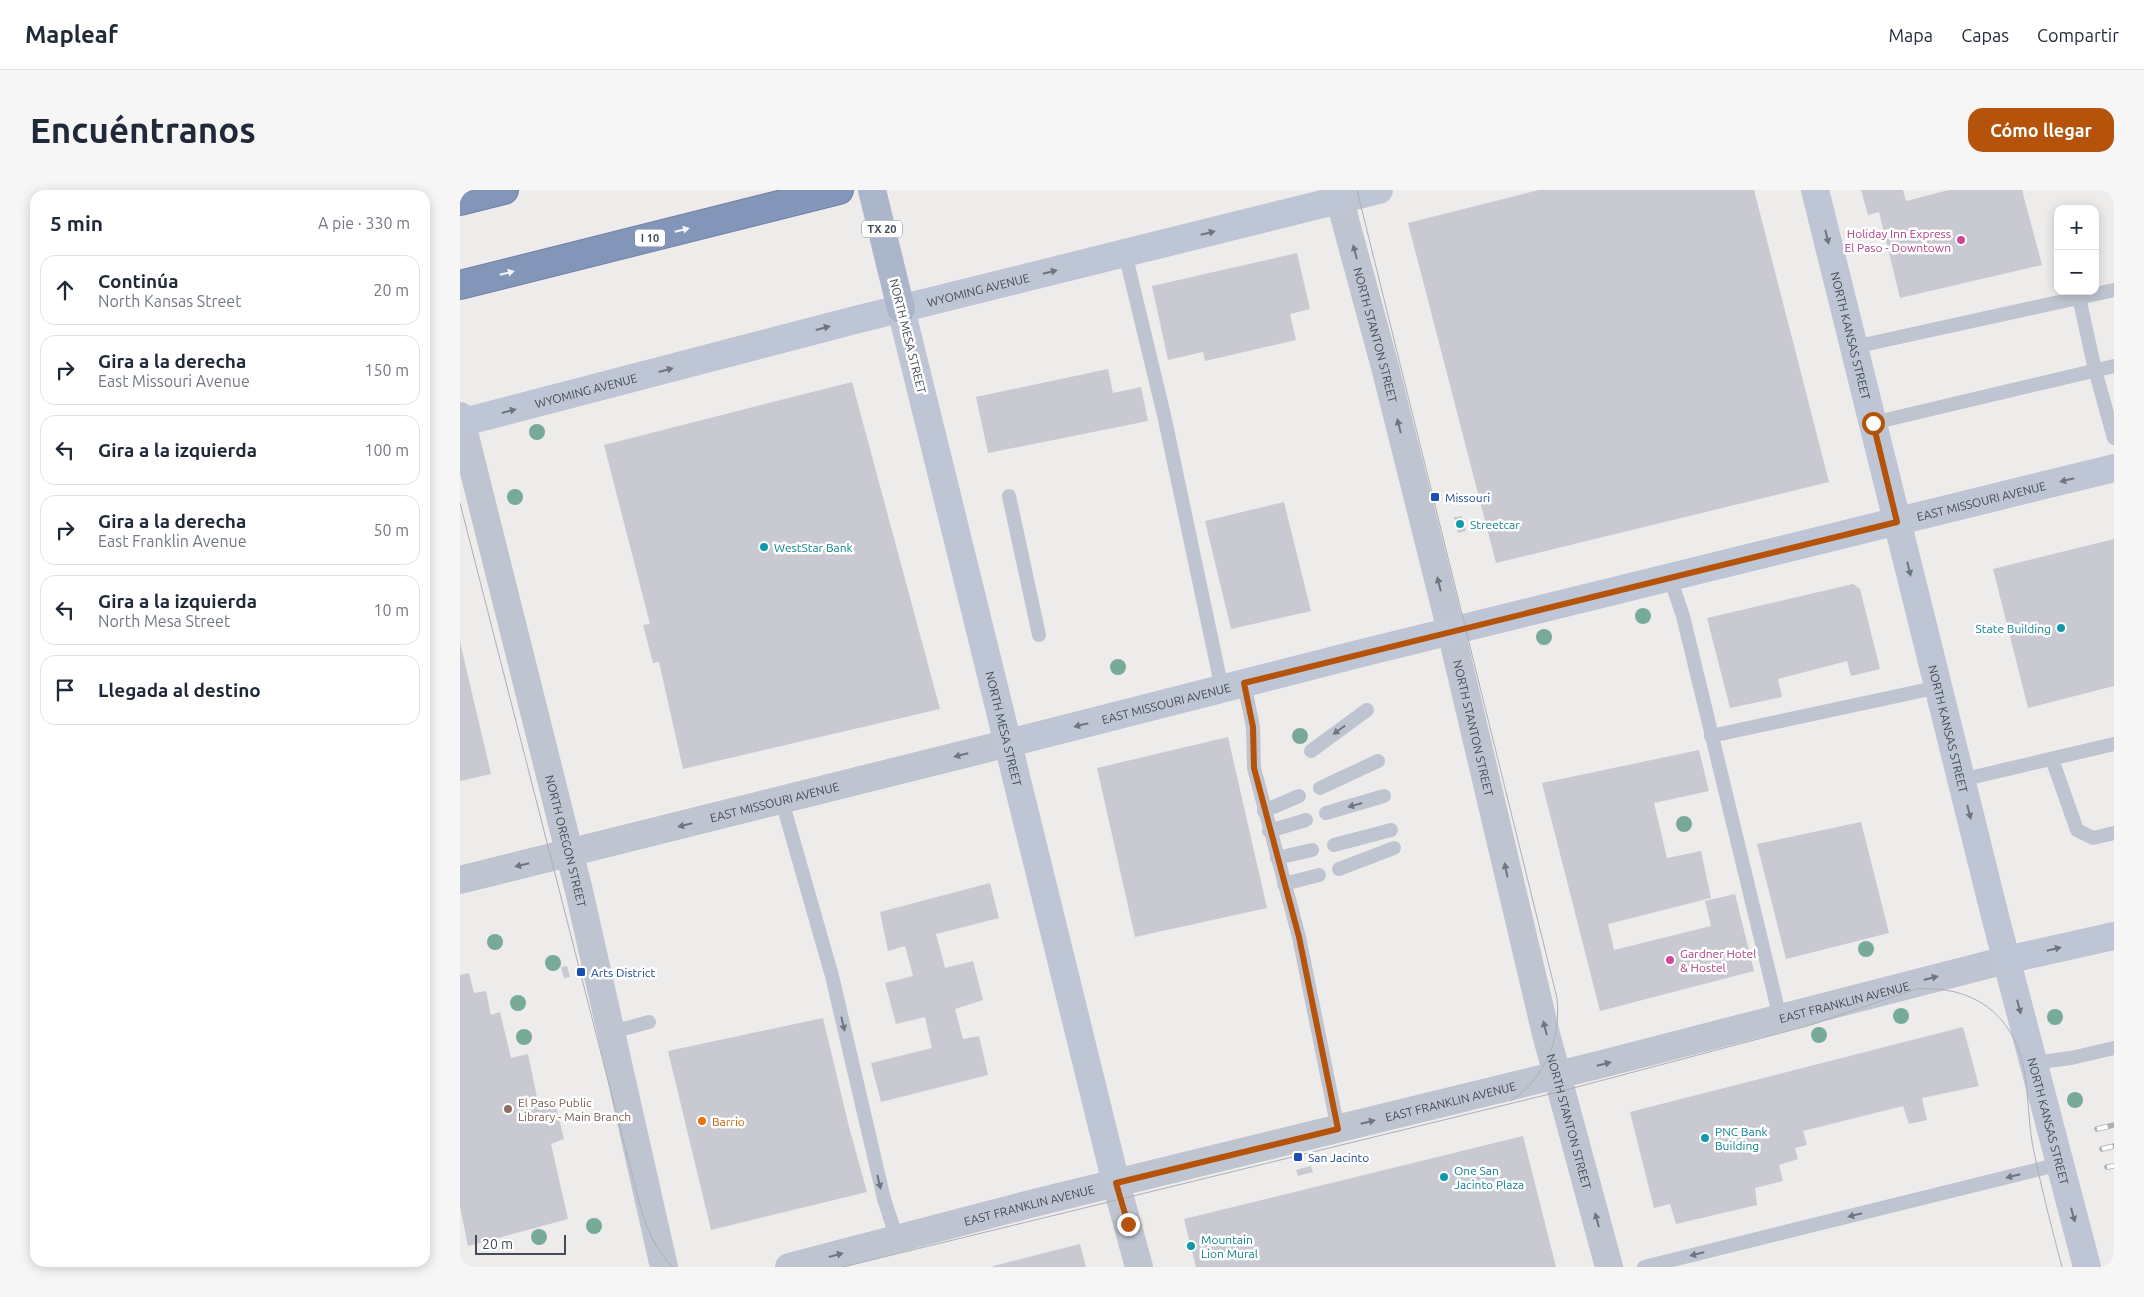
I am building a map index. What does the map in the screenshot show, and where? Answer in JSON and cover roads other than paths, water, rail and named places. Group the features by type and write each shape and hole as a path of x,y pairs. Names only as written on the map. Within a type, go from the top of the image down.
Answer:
{"highway":[{"path":"460,201 504,190"},
{"name":"I 10","path":"460,285 839,190"}],"main road":[{"name":"NORTH MESA STREET","path":"872,190 1116,1183"},
{"name":"WYOMING AVENUE","path":"460,421 1126,253 1338,195 1379,190"},
{"name":"NORTH KANSAS STREET","path":"1815,190 2006,960 2087,1267"},
{"name":"EAST MISSOURI AVENUE","path":"1008,743 1451,631 2114,468"},
{"name":"EAST FRANKLIN AVENUE","path":"2006,960 2114,936"}],"street":[{"name":"NORTH STANTON STREET","path":"1338,195 1385,367 1451,631 1510,887 1557,1075 1609,1267"},
{"name":"NORTH OREGON STREET","path":"460,421 570,854 664,1267"},
{"name":"EAST MISSOURI AVENUE","path":"460,880 1008,743"},
{"name":"EAST FRANKLIN AVENUE","path":"789,1267 1116,1183 1557,1075 2006,960"},
{"name":"NORTH MESA STREET","path":"1116,1183 1139,1267"}],"lane":[{"path":"1126,253 1164,415 1233,686 1253,727 1254,768 1259,793 1299,937 1338,1129"},
{"path":"1854,347 2114,290"},
{"path":"2079,297 2095,370 2114,438"},
{"path":"1873,423 2114,366"},
{"path":"1008,496 1038,635"},
{"path":"1670,578 1683,616 1780,1018"},
{"path":"1711,736 1939,687"},
{"path":"1311,751 1367,710"},
{"path":"1961,780 2114,744"},
{"path":"2052,758 2077,830 2093,838 2114,833"},
{"path":"1320,788 1378,761"},
{"path":"1264,811 1299,796"},
{"path":"1326,813 1384,796"},
{"path":"782,801 832,976 884,1199 897,1239"},
{"path":"1269,831 1306,820"},
{"path":"1334,845 1391,830"},
{"path":"1339,869 1394,848"},
{"path":"1277,858 1312,850"},
{"path":"1284,884 1319,875"},
{"path":"612,1032 649,1022"},
{"path":"2033,1063 2070,1058 2114,1048"},
{"path":"1644,1267 2060,1164"}],"tram line":[{"path":"1357,190 1557,998 1556,1028 1549,1056 1534,1080 1511,1101"},
{"path":"460,503 642,1213 654,1242 673,1267"},
{"path":"843,1267 1562,1091 1811,1025 1916,989 1936,989 1955,992 1972,998 1987,1006 2000,1018 2010,1032 2024,1069 2034,1152 2062,1267"}],"railway":[{"path":"2097,1129 2114,1125"},
{"path":"2102,1149 2114,1146"},
{"path":"2107,1167 2114,1166"}],"place":[{"name":"Holiday Inn Express El Paso - Downtown","path":"1961,240"},
{"name":"Missouri","path":"1435,497"},
{"name":"Streetcar","path":"1460,524"},
{"name":"WestStar Bank","path":"764,547"},
{"name":"State Building","path":"2061,628"},
{"name":"Gardner Hotel & Hostel","path":"1670,960"},
{"name":"Arts District","path":"581,972"},
{"name":"El Paso Public Library - Main Branch","path":"508,1109"},
{"name":"Barrio","path":"702,1121"},
{"name":"PNC Bank Building","path":"1705,1138"},
{"name":"San Jacinto","path":"1298,1157"},
{"name":"One San Jacinto Plaza","path":"1444,1177"},
{"name":"Mountain Lion Mural","path":"1191,1246"}]}
